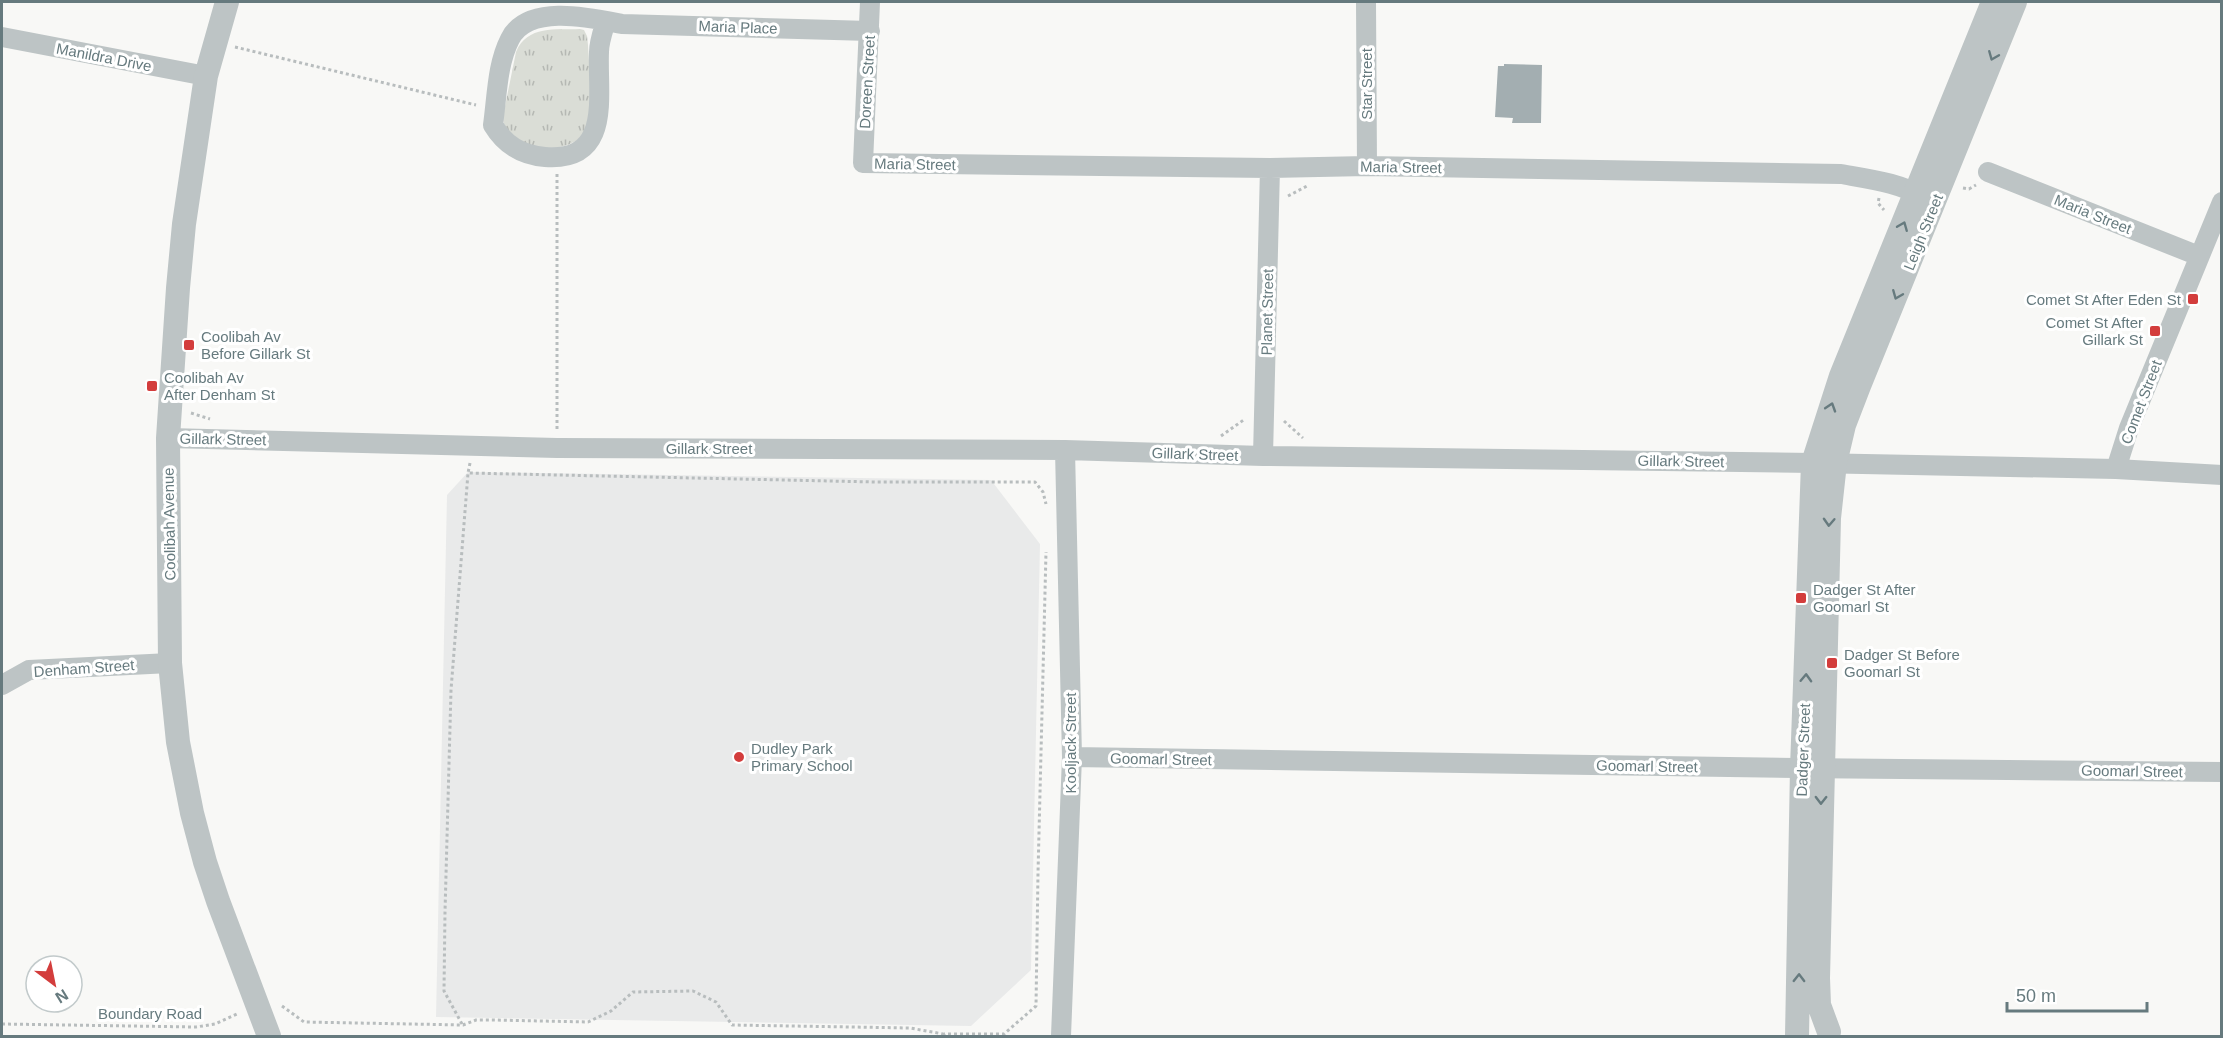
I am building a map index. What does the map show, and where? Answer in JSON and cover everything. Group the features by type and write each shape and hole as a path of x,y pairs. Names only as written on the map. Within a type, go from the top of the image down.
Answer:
{"street":[{"name":"Coolibah Avenue","path":"227,2 206,76 184,224 168,438 170,663 178,742 192,813 205,862 269,1036"},
{"name":"Doreen Street","path":"863,163 870,2"},
{"name":"Star Street","path":"1366,2 1367,166"},
{"name":"Leigh Street","path":"1824,463 1845,425 1856,396 1993,2"},
{"name":"Leigh Street","path":"1925,198 2015,2"},
{"name":"Maria Place","path":"557,158 531,156 507,144 493,125 499,74 511,37 520,27 541,17 566,16 622,24 870,31"},
{"path":"557,158 584,146 596,130 600,103 598,50 606,21"},
{"name":"Manildra Drive","path":"2,37 206,76"},
{"name":"Maria Street","path":"863,163 1270,168 1367,166 1841,174 1865,178 1925,198"},
{"name":"Planet Street","path":"1263,456 1270,168"},
{"name":"Maria Street","path":"1988,172 2199,256"},
{"name":"Comet Street","path":"2116,469 2129,428 2222,202"},
{"name":"Gillark Street","path":"168,438 472,446 557,439 1263,456 2116,469 2222,475"},
{"name":"Kooljack Street","path":"1061,1036 1072,757 1065,450"},
{"name":"Dadger Street","path":"1797,1036 1829,518 1824,463"},
{"name":"Denham Street","path":"2,685 29,670 170,663"},
{"name":"Goomarl Street","path":"1072,757 1812,768 2222,771"},
{"name":"Dadger Street","path":"1812,768 1819,1005 1825,1035"}],"path":[{"path":"215,42 495,110"},
{"path":"557,158 557,439"},
{"path":"1283,203 1286,196 1308,186 1308,167"},
{"path":"170,411 195,413 217,424"},
{"path":"1214,441 1247,418 1281,418 1307,442"},
{"path":"546,429 557,439"},
{"path":"463,1025 444,991 445,923 451,690 472,446"},
{"path":"468,473 875,482 1035,482 1044,492 1047,510"},
{"path":"258,1005 273,1000 304,1022 463,1025 476,1020 588,1022 611,1011 633,992 693,991 716,1002 732,1026 910,1028 944,1035 1004,1034 1036,1006 1047,544"},
{"name":"Boundary Road","path":"2,1024 196,1027 215,1024 258,1005"}],"shaded area":[{"name":"Dudley Park Primary School","path":"468,472 991,480 1040,544 1031,970 971,1026 436,1017 447,495"}],"green space":[{"path":"584,30 587,36 589,64 590,111 586,129 579,139 567,145 554,148 525,144 506,128 503,116 516,52 527,37 535,33"}],"building":[{"path":"1504,64 1542,65 1541,123 1512,123 1513,118 1495,117 1498,66 1504,66"}],"place":[{"name":"Comet St After Eden St","path":"2193,299"},
{"name":"Comet St After Gillark St","path":"2155,331"},
{"name":"Coolibah Av Before Gillark St","path":"189,345"},
{"name":"Coolibah Av After Denham St","path":"152,386"},
{"name":"Dadger St After Goomarl St","path":"1801,598"},
{"name":"Dadger St Before Goomarl St","path":"1832,663"},
{"name":"Dudley Park Primary School","path":"739,757"}]}
